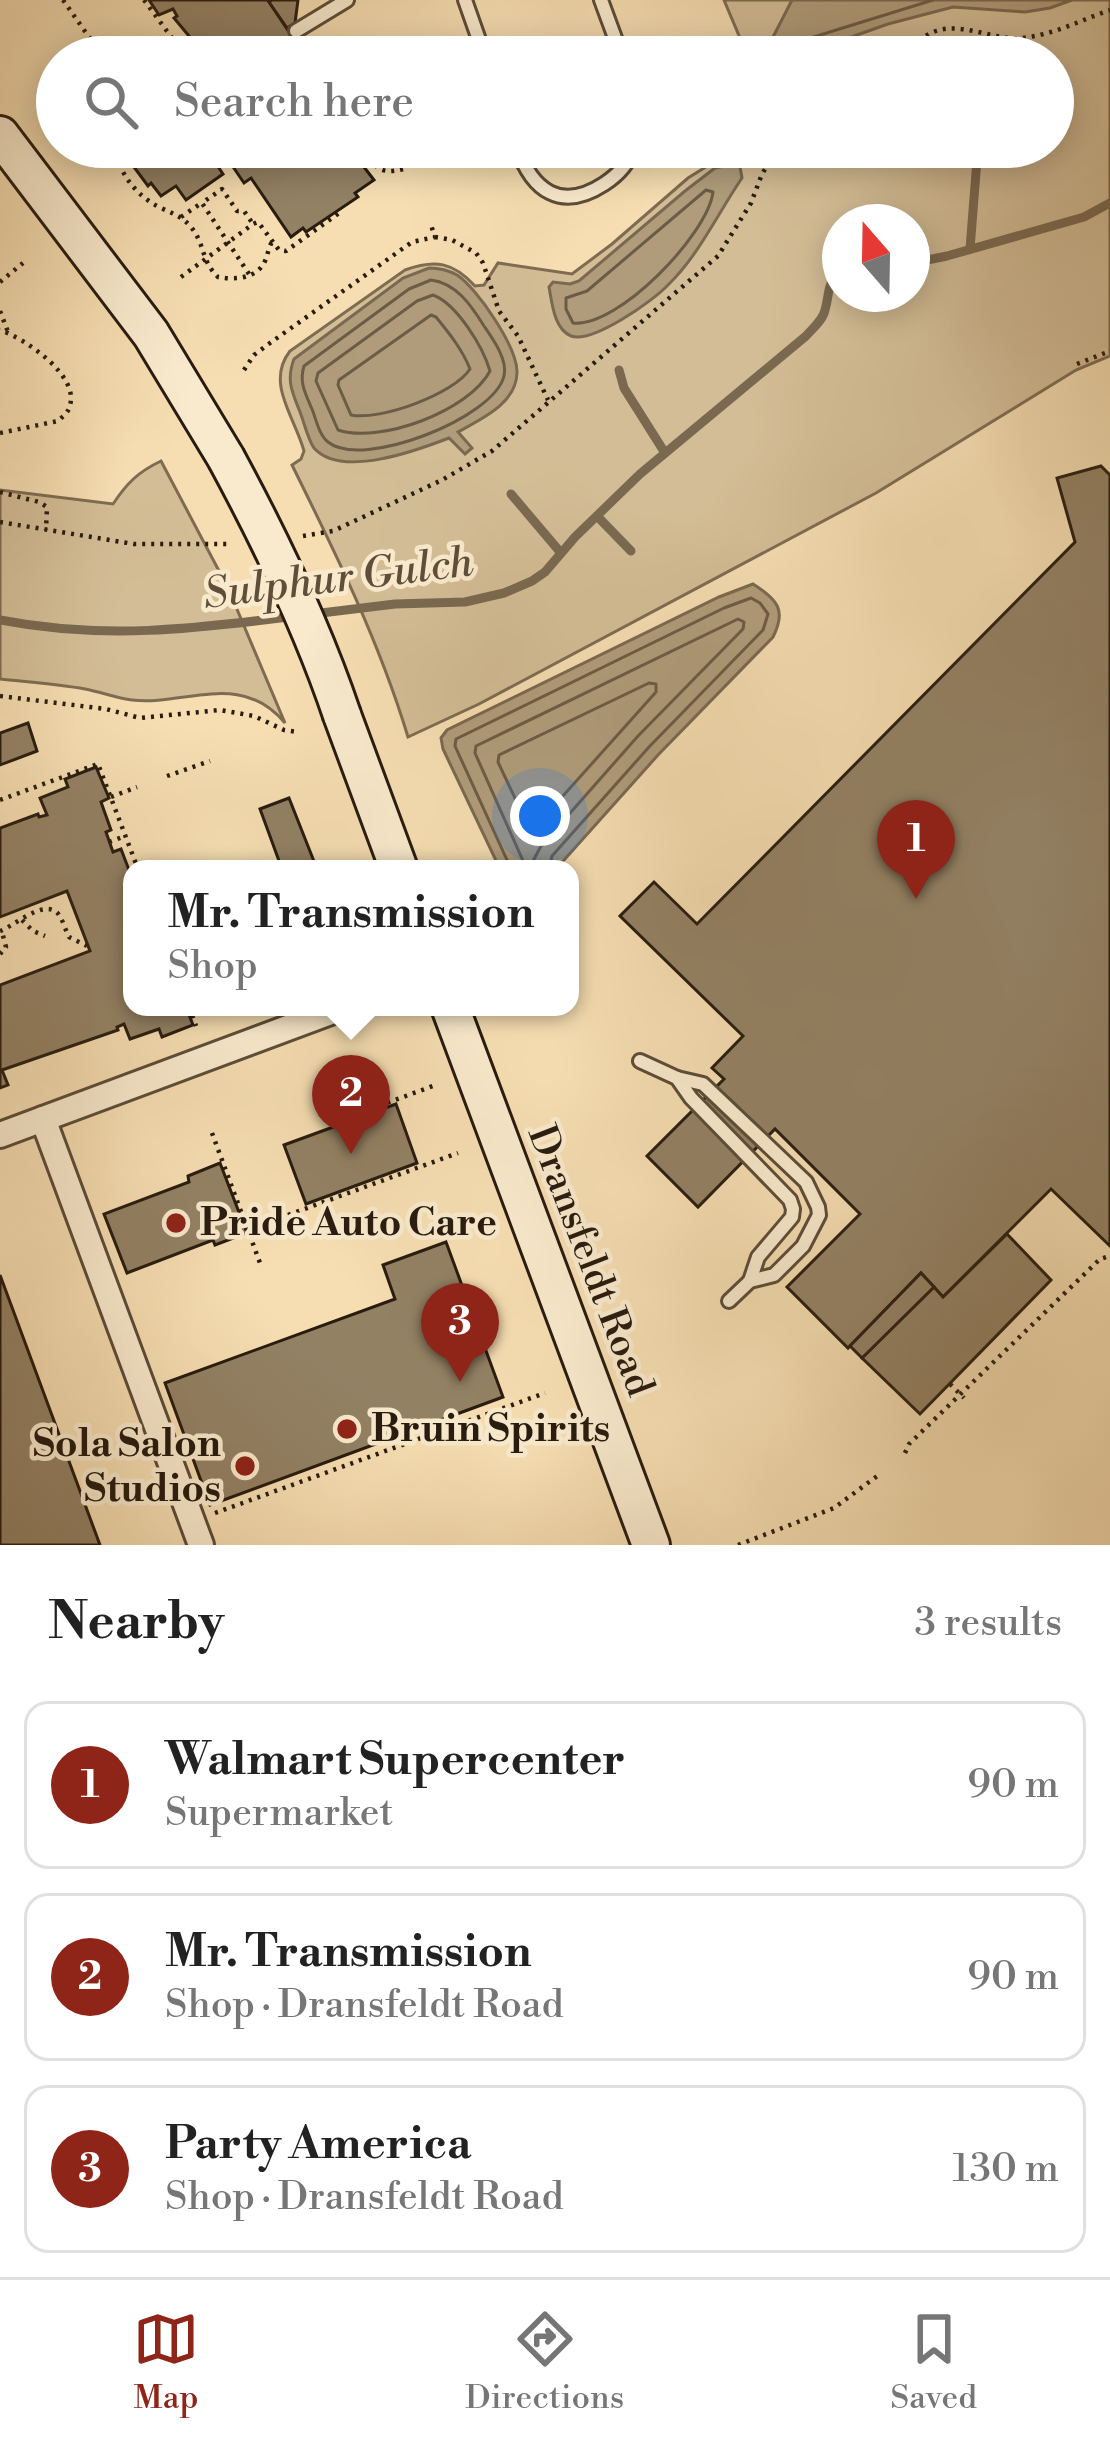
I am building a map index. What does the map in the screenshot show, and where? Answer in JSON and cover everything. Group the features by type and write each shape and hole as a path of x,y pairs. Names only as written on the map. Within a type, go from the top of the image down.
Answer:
{"street":[{"path":"0,135 151,334 226,458 294,593 397,860"},
{"path":"0,1135 320,1016"},
{"name":"Dransfeldt Road","path":"453,1016 651,1545"},
{"path":"43,1119 201,1545"}],"lane":[{"path":"296,31 346,0"},
{"path":"466,0 478,36"},
{"path":"602,0 615,36"},
{"path":"525,168 541,187 563,198 593,191 621,168"},
{"path":"640,1061 703,1084 806,1182 819,1215 803,1246 775,1275 750,1281"},
{"path":"677,1078 794,1208 786,1225 758,1257 750,1281 729,1301"}],"path":[{"path":"63,0 88,36"},
{"path":"143,0 170,36"},
{"path":"1029,36 1110,10"},
{"path":"926,36 941,29 1003,36"},
{"path":"121,168 134,187 181,218 196,235 204,260 218,277 233,280 262,266 272,242"},
{"path":"377,168 404,170"},
{"path":"290,538 333,531 492,451 718,256 752,203 766,168"},
{"path":"203,188 209,197"},
{"path":"181,218 222,189 253,224"},
{"path":"202,202 249,274"},
{"path":"181,277 253,224 258,222 279,250 286,251 342,211"},
{"path":"431,225 435,237"},
{"path":"244,370 270,343 412,242 435,237 452,240 483,262 493,298 518,336 549,403"},
{"path":"0,282 22,263"},
{"path":"0,310 4,331 32,346 58,371 71,405 58,421 0,433"},
{"path":"1077,364 1109,354"},
{"path":"0,492 47,507 46,530"},
{"path":"0,522 134,544 246,542"},
{"path":"0,695 140,718 220,710 298,732"},
{"path":"166,776 210,761"},
{"path":"0,800 98,764 134,860"},
{"path":"111,797 137,787"},
{"path":"109,842 125,836"},
{"path":"0,954 6,947 1,931 39,910 54,910 69,937 87,946"},
{"path":"22,920 45,936"},
{"path":"192,1016 196,1027"},
{"path":"382,1109 384,1104 434,1086"},
{"path":"212,1133 260,1263"},
{"path":"288,1215 458,1153"},
{"path":"905,1453 1100,1259 1110,1256"},
{"path":"950,1384 962,1396"},
{"path":"210,1515 545,1393"},
{"path":"738,1545 834,1508 880,1474"}],"shaded area":[{"path":"724,0 1110,0 1110,356 1076,370 876,493 408,737 370,632 292,465 304,451 281,388 283,363 290,351 405,270 435,264 451,267 475,286 484,285 498,263 572,274 704,168 1074,168 1074,36 739,36"},
{"path":"161,461 228,588 285,723 268,707 231,694 132,700 75,687 0,679 0,490 113,504 134,479"}],"water":[{"path":"792,0 1072,0 1025,12 953,7 854,36 774,36"},
{"path":"715,168 740,168 742,178 699,247 668,285 607,328 581,337 565,333 553,308 549,287 553,282 579,281"},
{"path":"429,268 457,275 495,320 516,362 511,393 496,409 458,432 472,448 465,454 449,438 380,459 360,462 326,457 312,445 292,392 294,359 403,278"},
{"path":"753,584 768,595 779,612 773,637 564,860 496,860 443,749 441,738 447,730"}],"building":[{"path":"149,0 272,0 292,36 189,36 174,18 173,9 159,15"},
{"path":"272,0 298,0 295,23 287,28"},
{"path":"135,168 219,168 223,174 186,200 176,186 161,196 151,183 148,186"},
{"path":"234,168 365,168 374,180 355,193 358,197 291,237 251,178 244,183"},
{"path":"1101,466 1110,475 1110,1246 1051,1189 943,1297 921,1273 848,1348 787,1287 860,1214 775,1129 698,1207 647,1156 724,1079 712,1068 743,1036 620,916 654,882 697,924 1075,542 1057,478"},
{"path":"28,723 37,751 0,765 0,733"},
{"path":"96,767 109,798 101,802 111,830 106,832 113,852 121,849 125,860 123,1016 190,1016 193,1025 162,1037 159,1029 130,1039 124,1024 2,1070 8,1085 0,1088 0,985 90,951 67,891 0,917 0,828 47,815 40,798 68,787 65,779"},
{"path":"289,798 313,860 279,860 260,809"},
{"path":"396,1104 417,1163 306,1204 284,1145"},
{"name":"Pride Auto Care","path":"220,1163 247,1233 215,1245 213,1240 127,1273 104,1214 189,1182 188,1176"},
{"path":"1007,1234 1051,1280 920,1414 862,1358 934,1287 943,1297"},
{"path":"446,1242 503,1397 210,1505 165,1383 395,1299 383,1265"},
{"path":"921,1273 934,1287 862,1358 850,1346"},
{"path":"0,1275 100,1545 0,1545"}],"waterway":[{"path":"970,249 976,168"},
{"name":"Sulphur Gulch","path":"930,259 1084,217 1110,203"},
{"name":"Sulphur Gulch","path":"313,614 465,602 532,581 640,474 806,336 824,312"},
{"path":"619,370 624,388 665,453"},
{"path":"511,494 561,553"},
{"path":"597,516 631,551"},
{"name":"Sulphur Gulch","path":"0,620 112,631 296,616"}],"place":[{"name":"Walmart Supercenter","path":"916,899"},
{"name":"Mr. Transmission","path":"351,1154"},
{"name":"Pride Auto Care","path":"176,1223"},
{"name":"Party America","path":"460,1382"},
{"name":"Bruin Spirits","path":"347,1429"},
{"name":"Sola Salon Studios","path":"245,1466"}]}
